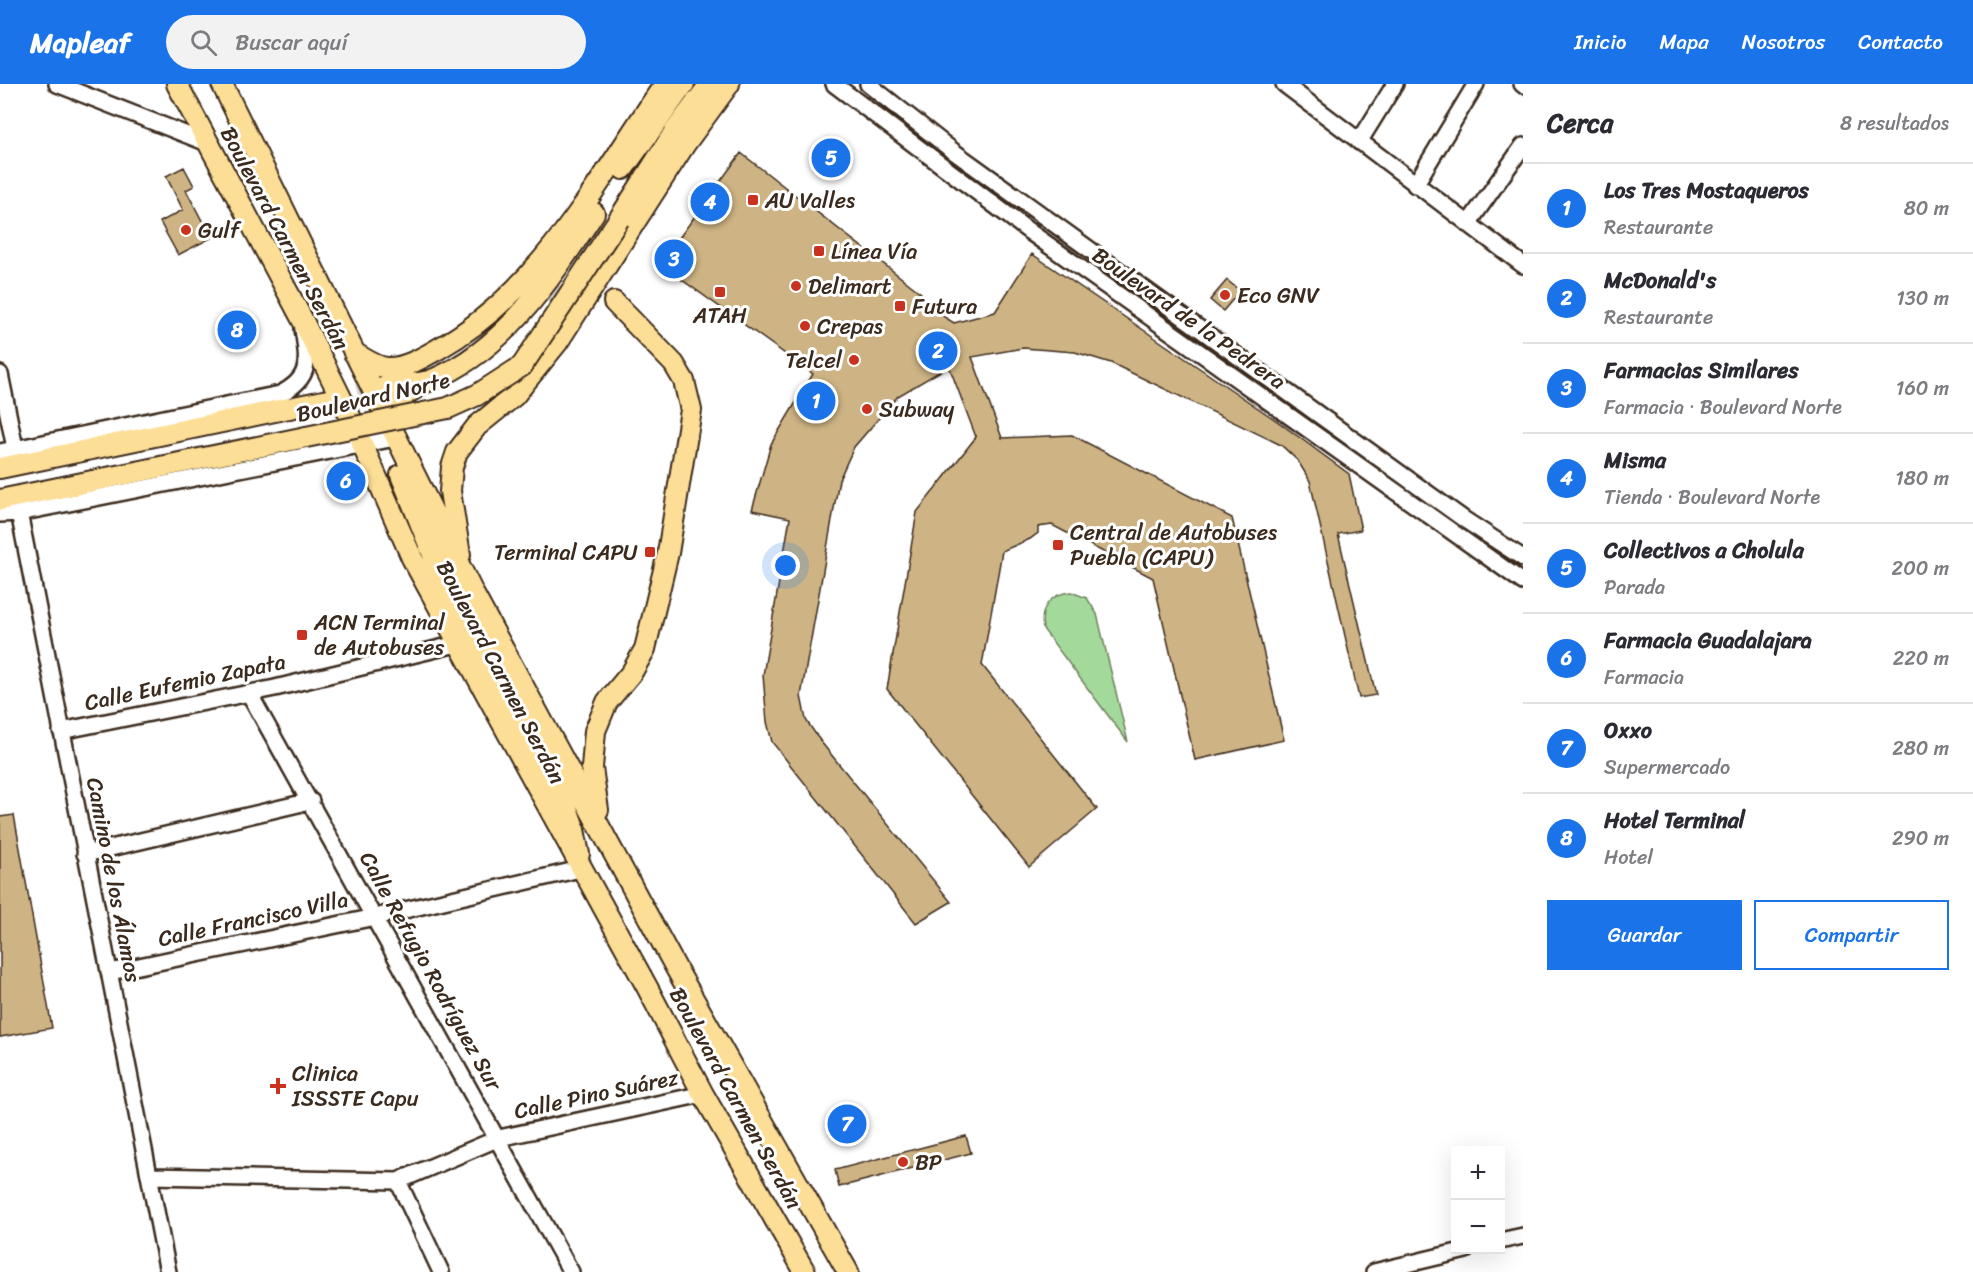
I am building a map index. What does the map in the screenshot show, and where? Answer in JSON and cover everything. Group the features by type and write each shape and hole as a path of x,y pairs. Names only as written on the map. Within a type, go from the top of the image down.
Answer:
{"main road":[{"name":"Boulevard Carmen Serdán","path":"177,84 301,317 364,446 412,558 457,644 647,987 703,1094 805,1272"},
{"path":"354,353 387,368 404,365 457,339 481,322 516,290 569,226 665,84"},
{"name":"Boulevard Norte","path":"386,386 429,381 493,341 527,306 560,265 636,150 684,84"},
{"name":"Boulevard Norte","path":"12,504 306,437 448,408 477,395 522,366 675,131 710,84"},
{"path":"462,567 450,491 452,467 457,452 477,426 514,396 557,343 685,144 729,84"},
{"name":"Boulevard Carmen Serdán","path":"228,88 395,438 517,675 601,825 677,970 848,1272"},
{"path":"527,306 547,298"},
{"path":"601,825 592,768 595,731 607,702 632,672 645,649 668,553 691,410 687,390 674,364 614,302"},
{"path":"396,408 406,394 429,381"},
{"name":"Boulevard Norte","path":"0,468 327,400"},
{"path":"395,460 434,557 561,792 573,825 580,869"},
{"path":"647,987 677,970"}],"street":[{"path":"57,84 210,144"},
{"name":"Boulevard de la Pedrera","path":"834,84 1030,232 1523,582"},
{"name":"Boulevard de la Pedrera","path":"868,84 962,157 1465,520 1523,558"},
{"path":"1284,84 1301,89 1359,142 1523,264"},
{"path":"1359,142 1395,84"},
{"path":"1415,185 1476,84"},
{"path":"1468,224 1523,147"},
{"name":"Boulevard Norte","path":"8,450 280,394 302,380 306,366 301,317"},
{"path":"0,374 8,450"},
{"name":"Boulevard Norte","path":"0,514 12,504 364,446 395,438"},
{"name":"Camino de los Álamos","path":"12,504 110,972 168,1272"},
{"name":"Calle Eufemio Zapata","path":"61,731 249,693 457,644"},
{"name":"Calle Refugio Rodríguez Sur","path":"249,693 499,1138 571,1272"},
{"path":"85,854 311,801"},
{"name":"Calle Francisco Villa","path":"110,972 375,917 580,869"},
{"name":"Calle Pino Suárez","path":"398,1181 499,1138 703,1094"},
{"path":"150,1176 398,1181 441,1272"},
{"path":"1505,1240 1523,1236"},
{"path":"1374,1272 1451,1254"}],"green space":[{"path":"1071,592 1087,598 1097,614 1128,742 1043,629 1043,615 1048,603 1057,596"}],"building":[{"path":"741,153 921,293 915,299 954,323 995,312 1032,254 1277,421 1349,474 1361,530 1338,534 1376,695 1359,698 1310,481 1298,461 1281,445 1111,363 1075,352 1023,348 972,357 1002,438 1072,435 1232,518 1284,740 1195,760 1153,578 1052,525 1038,527 1038,533 1030,539 1002,551 982,665 1097,809 1029,867 887,689 917,512 976,437 949,366 898,396 854,447 839,480 801,696 806,720 821,742 951,902 916,923 772,742 767,722 763,675 790,518 752,510 771,444 813,374 660,264"},
{"name":"Gulf","path":"184,167 194,186 186,190 211,238 178,255 160,222 183,210 166,176"},
{"name":"Eco GNV","path":"1227,280 1240,291 1223,311 1210,300"},
{"path":"14,815 52,1028 0,1037 0,817"},
{"name":"BP","path":"966,1136 971,1153 839,1187 835,1170"}],"tunnel":[{"path":"547,298 581,294 606,298 614,302"},
{"path":"328,400 386,386"}],"place":[{"name":"Collectivos a Cholula","path":"831,158"},
{"name":"AU Valles","path":"753,200"},
{"name":"Misma","path":"710,202"},
{"name":"Gulf","path":"186,230"},
{"name":"Línea Vía","path":"819,251"},
{"name":"Farmacias Similares","path":"674,259"},
{"name":"Delimart","path":"796,286"},
{"name":"ATAH","path":"720,292"},
{"name":"Eco GNV","path":"1225,295"},
{"name":"Futura","path":"900,306"},
{"name":"Crepas","path":"805,326"},
{"name":"Hotel Terminal","path":"237,330"},
{"name":"McDonald's","path":"938,351"},
{"name":"Telcel","path":"854,360"},
{"name":"Los Tres Mostaqueros","path":"816,401"},
{"name":"Subway","path":"867,409"},
{"name":"Farmacia Guadalajara","path":"346,481"},
{"name":"Central de Autobuses Puebla (CAPU)","path":"1058,545"},
{"name":"Terminal CAPU","path":"650,552"},
{"name":"ACN Terminal de Autobuses","path":"302,635"},
{"name":"Clinica ISSSTE Capu","path":"278,1086"},
{"name":"Oxxo","path":"847,1124"},
{"name":"BP","path":"903,1162"}]}
